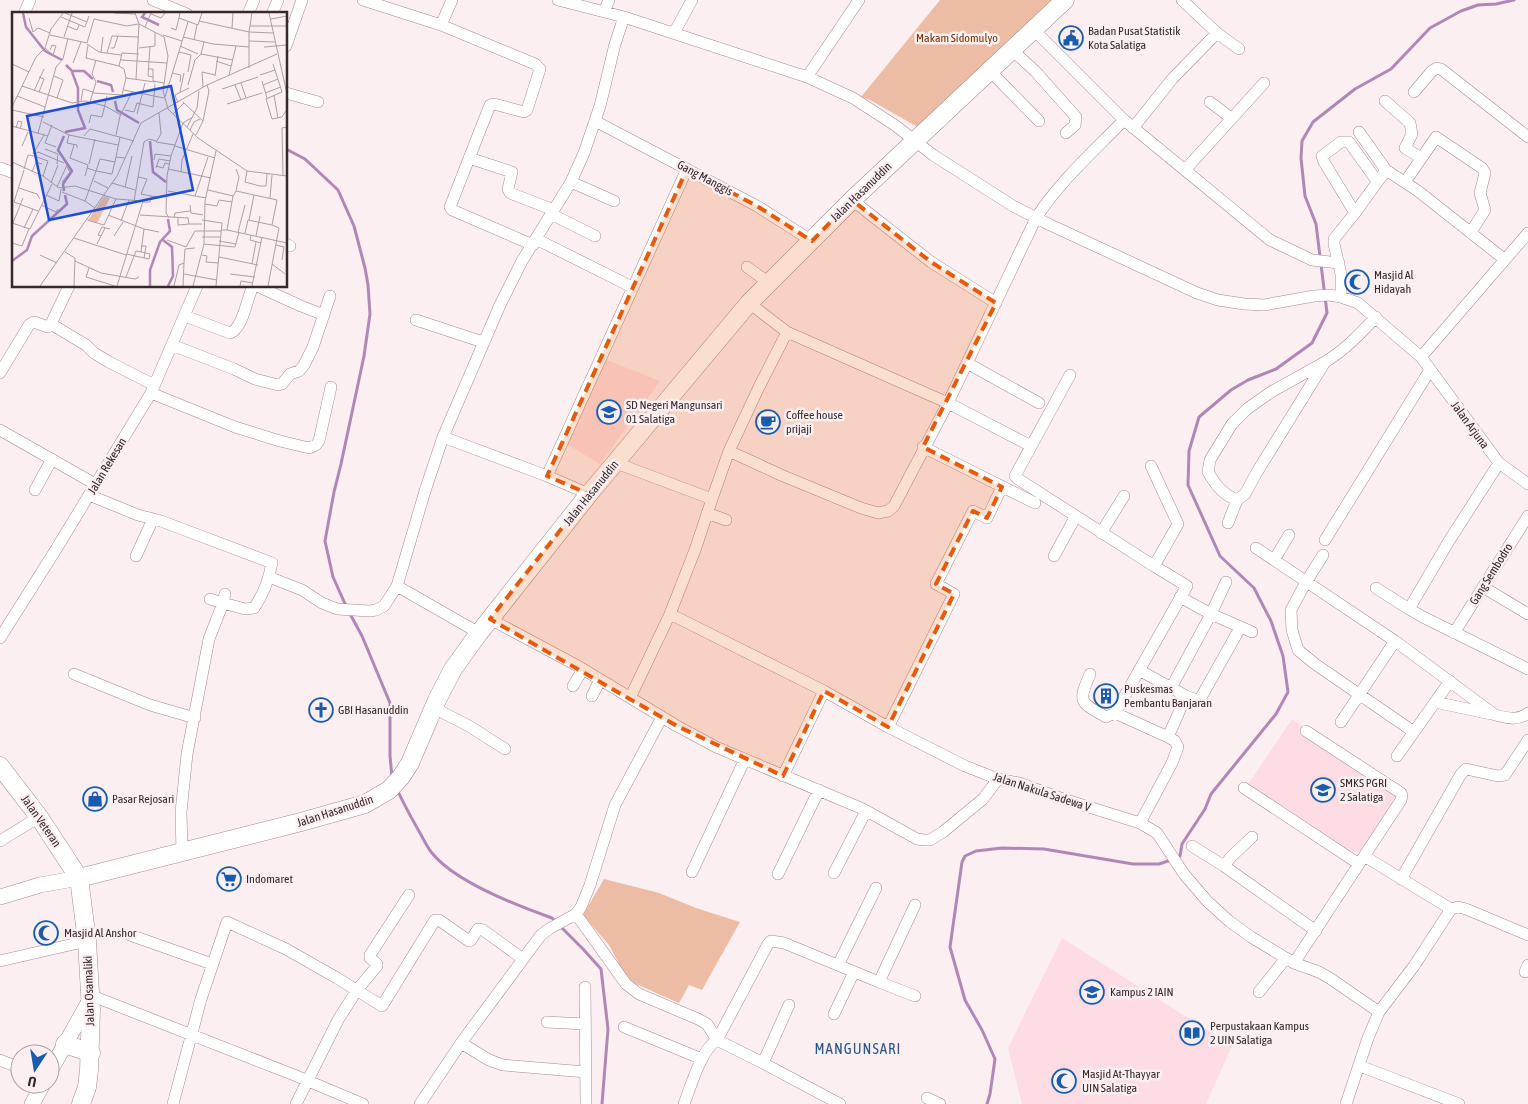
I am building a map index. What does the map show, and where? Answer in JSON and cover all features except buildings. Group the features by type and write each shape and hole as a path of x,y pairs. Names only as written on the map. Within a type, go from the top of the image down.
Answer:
{"main road":[{"name":"Jalan Hasanuddin","path":"79,878 292,825 365,804 389,790 410,763 434,708 454,669 490,619 648,423 749,303 852,200 1065,0"},
{"name":"Jalan Veteran","path":"0,766 39,817 79,878"},
{"name":"Jalan Osamaliki","path":"79,878 87,941 91,1053 87,1086 81,1104"},
{"path":"65,1044 91,1053"}],"street":[{"path":"25,12 30,0"},
{"path":"154,0 169,3 184,12"},
{"path":"249,12 254,0"},
{"path":"273,12 278,0"},
{"path":"288,40 302,0"},
{"path":"363,0 441,25 535,64 540,69 524,112 494,104 490,105 450,209 535,242 632,287"},
{"path":"441,25 452,0"},
{"path":"558,0 624,17 807,77 853,98 896,126 915,142 1013,206 1174,283 1218,300 1264,305 1314,296 1335,296 1339,263 1334,239 1386,170"},
{"path":"604,12 609,0"},
{"path":"674,33 692,0"},
{"path":"807,77 858,0"},
{"path":"1182,0 1217,33 1239,49"},
{"path":"269,577 302,590 322,603 337,609 370,611 384,606 397,586 443,437 483,342 522,261 571,182 584,152 596,121 615,44 624,17"},
{"path":"1034,30 1128,124 1270,240 1312,260 1339,263"},
{"path":"730,451 790,479 878,514 888,511 894,506 968,363 1036,218 1071,174 1128,124 1217,33"},
{"path":"1012,50 1035,71 1076,117 1075,125 1066,133"},
{"path":"1414,92 1432,71 1437,68 1441,69 1528,137"},
{"path":"990,71 1039,122"},
{"path":"1184,170 1264,83"},
{"path":"288,93 318,102"},
{"path":"1385,101 1410,124 1412,134 1405,148 1421,158"},
{"path":"1210,102 1231,118"},
{"name":"Gang Manggis","path":"596,121 757,206 812,242"},
{"path":"1359,132 1386,170 1405,182 1504,259"},
{"path":"1405,182 1436,137 1482,168 1486,173 1480,193 1485,210 1470,232"},
{"path":"1355,213 1322,156 1341,142 1349,142 1377,181"},
{"path":"469,158 512,172 508,189 510,193 553,212 595,236"},
{"path":"0,168 12,172"},
{"path":"547,476 687,169"},
{"path":"571,182 614,201"},
{"path":"852,200 931,262 996,303"},
{"path":"1420,357 1528,232"},
{"path":"747,267 769,283"},
{"path":"0,373 29,325 34,322 48,327 51,324 68,288"},
{"name":"Jalan Rekesan","path":"0,638 90,495 152,389 196,288"},
{"path":"185,316 230,333 234,332 240,322 252,288"},
{"path":"262,288 324,315"},
{"path":"172,345 255,379 278,386 290,374 299,372 304,365 313,347 330,296"},
{"name":"Jalan Arjuna","path":"1335,296 1358,303 1420,357 1499,463 1528,484"},
{"path":"749,303 787,332 948,403 1031,446"},
{"path":"1237,500 1230,498 1216,486 1208,472 1210,460 1232,424 1247,409 1271,392 1338,354 1376,317"},
{"path":"416,320 483,342"},
{"path":"51,324 152,389 235,427 280,442 309,448 316,445 319,441 331,387"},
{"path":"630,698 670,614 730,451 787,332"},
{"path":"1228,523 1237,500 1245,494 1325,362"},
{"path":"968,363 1039,403"},
{"path":"1325,540 1430,370"},
{"path":"1070,375 1015,476 1101,533 1187,586 1115,713 1106,717 1084,704 1082,700 1083,691 1090,674"},
{"path":"0,430 96,484"},
{"path":"443,437 590,494"},
{"path":"924,447 1035,503"},
{"path":"35,490 52,459"},
{"path":"616,463 712,499"},
{"path":"1409,609 1449,541 1499,463"},
{"path":"1151,466 1178,524 1154,566"},
{"path":"888,727 954,594 936,584 973,511 987,518 1002,487"},
{"path":"90,495 138,515 272,562 269,577 254,608 245,609 224,598 210,599"},
{"path":"1101,533 1124,496"},
{"path":"707,513 726,520"},
{"path":"1054,556 1076,516"},
{"name":"Gang Sembodro","path":"1454,633 1528,516"},
{"path":"136,556 153,519"},
{"path":"1274,560 1289,535"},
{"path":"1256,548 1396,641 1495,715"},
{"path":"1323,555 1291,610 1292,630 1298,650 1315,664 1414,732"},
{"path":"1172,688 1226,582"},
{"path":"397,586 480,633"},
{"path":"1483,587 1528,614"},
{"path":"1376,588 1409,609 1454,633 1528,669"},
{"path":"1180,597 1211,614 1252,632"},
{"path":"182,852 181,812 187,754 209,639 224,598"},
{"name":"Jalan Nakula Sadewa V","path":"670,614 824,691 888,727 965,766 998,779 1019,783 1140,823 1157,833 1174,860 1207,901 1230,921 1251,937 1290,960 1331,979 1379,1012"},
{"path":"490,619 583,669 662,717 716,746 866,811 917,839 930,840 943,832 983,799 998,779"},
{"path":"1138,670 1199,701 1240,628"},
{"path":"1341,722 1396,641"},
{"path":"573,686 583,669"},
{"path":"74,674 150,705 195,718"},
{"path":"592,696 600,680"},
{"path":"1397,756 1450,681"},
{"path":"783,776 824,691"},
{"path":"1168,738 1186,696"},
{"path":"1435,702 1507,718 1518,718 1528,713"},
{"path":"434,708 469,726 505,749"},
{"path":"1115,713 1175,741 1178,747 1172,763 1140,823"},
{"path":"420,1104 461,1043 541,936 549,929 576,914 585,900 615,805 662,717"},
{"path":"1259,992 1316,931 1401,800 1402,795 1306,731"},
{"path":"1401,879 1461,774 1466,769 1498,776 1505,775 1528,740"},
{"path":"1517,758 1528,764"},
{"path":"692,872 745,759"},
{"path":"1244,788 1362,860 1401,879 1451,909"},
{"path":"778,874 819,790"},
{"path":"834,873 866,811"},
{"path":"0,841 39,817"},
{"path":"1224,866 1230,857 1252,837"},
{"path":"1192,846 1224,866 1316,931"},
{"path":"0,897 40,885 79,878"},
{"path":"838,965 876,888"},
{"path":"296,1104 338,1020 356,990 377,964 370,958 370,955 409,895"},
{"path":"879,982 915,905"},
{"path":"1346,1104 1368,1038 1379,1012 1414,966 1451,909 1458,907 1466,909 1528,935"},
{"path":"576,914 626,984 639,994 707,1024 712,1029 717,1040 763,1062 840,1104"},
{"path":"173,1104 212,964 227,922 286,949 381,1006 384,1006 435,920 440,920 469,941 472,940 478,929 482,930 523,959"},
{"path":"130,935 212,964"},
{"path":"0,961 87,941"},
{"path":"686,1103 702,1059 713,1042 717,1040 771,941 784,943 914,996"},
{"path":"834,1014 854,972"},
{"path":"585,987 586,1104"},
{"path":"60,1053 90,998 307,1080 363,1104"},
{"path":"763,1062 789,1005"},
{"path":"547,1022 585,1024"},
{"path":"624,1027 702,1059"},
{"path":"461,1043 489,1060 503,1065 586,1072"},
{"path":"1360,1066 1459,1104"},
{"path":"927,1098 940,1104"}],"highlighted area":[{"path":"687,169 757,206 812,241 852,200 931,262 996,303 923,447 1002,487 987,518 973,511 936,584 954,594 888,727 824,691 783,776 677,726 490,619 589,494 547,476"}],"shaded area":[{"name":"SD Negeri Mangunsari 01 Salatiga","path":"604,359 660,381 600,464 565,443"},
{"name":"SMKS PGRI 2 Salatiga","path":"1292,719 1399,795 1361,853 1342,848 1247,786"},
{"name":"Kampus 2 IAIN","path":"1062,938 1232,1046 1206,1104 1022,1104 1008,1048"}],"green space":[{"name":"Makam Sidomulyo","path":"940,0 1052,0 964,84 923,130 870,100 861,97"},
{"path":"604,879 659,893 696,908 740,922 702,990 689,985 679,1003 636,984 626,977 609,945 583,915"}],"waterway":[{"path":"1177,857 1180,856 1182,844 1205,809 1211,794 1276,714 1288,692 1283,656 1271,621 1254,588 1220,556 1188,485 1189,451 1199,417 1231,390 1248,380 1276,369 1312,343 1327,313 1316,224 1305,196 1301,158 1302,141 1313,122 1355,89 1391,69 1430,28 1461,11 1478,5 1514,0"},
{"path":"288,150 305,159 338,190 354,226 368,285 370,314 364,356 325,541 333,577 346,606"},
{"path":"349,612 362,636 390,703 392,777"},
{"path":"397,789 427,846 442,864 488,892 552,918 556,922"},
{"path":"987,1104 995,1059 982,1030 965,1000 950,947 962,862 965,856 976,851 1002,848 1044,849 1133,864 1159,864 1171,860"},
{"path":"560,926 601,969 608,1029 602,1104"}],"place":[{"name":"Badan Pusat Statistik Kota Salatiga","path":"1071,38"},
{"name":"Masjid Al Hidayah","path":"1357,282"},
{"name":"SD Negeri Mangunsari 01 Salatiga","path":"609,412"},
{"name":"Coffee house prijaji","path":"768,422"},
{"name":"Puskesmas Pembantu Banjaran","path":"1106,696"},
{"name":"GBI Hasanuddin","path":"321,710"},
{"name":"SMKS PGRI 2 Salatiga","path":"1323,790"},
{"name":"Pasar Rejosari","path":"95,799"},
{"name":"Indomaret","path":"229,879"},
{"name":"Masjid Al Anshor","path":"46,933"},
{"name":"Kampus 2 IAIN","path":"1092,992"},
{"name":"Perpustakaan Kampus 2 UIN Salatiga","path":"1192,1033"},
{"name":"Masjid At-Thayyar UIN Salatiga","path":"1064,1081"}],"district":[{"name":"MANGUNSARI","path":"858,1049"}]}
